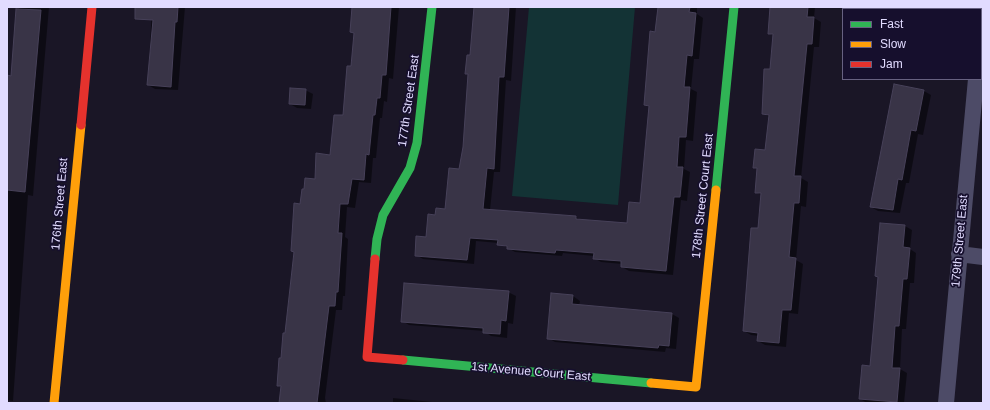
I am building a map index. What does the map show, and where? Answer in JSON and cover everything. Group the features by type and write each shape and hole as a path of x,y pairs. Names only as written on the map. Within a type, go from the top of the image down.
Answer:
{"street":[{"name":"176th Street East","path":"54,403 92,7"},
{"name":"177th Street East","path":"367,357 377,239 384,215 410,168 417,143 432,7"},
{"name":"178th Street Court East","path":"696,387 734,7"},
{"name":"179th Street East","path":"946,403 976,80"},
{"path":"959,254 983,257"},
{"name":"1st Avenue Court East","path":"367,357 696,387"}],"green space":[{"path":"529,7 635,7 618,205 512,196"}],"building":[{"path":"135,7 178,7 177,22 175,22 171,87 147,85 153,20 135,19"},
{"path":"352,7 391,7 386,75 382,75 380,98 377,98 375,115 373,115 369,155 366,154 364,180 352,179 348,204 340,204 338,233 342,233 338,292 336,292 335,306 329,306 317,403 279,403 281,386 277,386 279,358 281,358 283,333 285,333 294,252 291,251 294,203 300,204 305,178 315,179 316,153 330,155 334,115 343,115 347,66 351,66 354,33 350,32"},
{"path":"474,7 509,7 504,77 499,77 494,169 487,168 483,209 576,216 576,219 627,223 629,202 640,203 649,106 644,105 650,31 655,32 658,7 690,7 689,12 696,13 692,56 687,55 684,87 690,87 686,137 679,137 677,167 683,167 680,197 674,197 666,271 621,267 621,261 593,259 594,253 556,250 555,253 507,249 507,246 497,245 498,240 470,238 467,260 415,256 416,236 426,237 428,214 435,215 436,208 445,209 449,168 459,169 463,147 468,74 465,74 467,55 470,55"},
{"path":"770,7 808,7 807,17 814,17 812,44 807,44 794,176 801,176 799,203 794,203 789,257 796,258 791,310 782,310 779,343 757,341 758,333 743,331 751,228 758,228 761,193 755,193 757,168 753,168 755,149 765,150 769,115 762,114 764,69 770,69 773,34 768,34"},
{"path":"16,9 41,10 25,192 7,190 7,75 11,76"},
{"path":"894,84 924,90 916,131 911,130 902,180 898,179 893,210 870,207"},
{"path":"290,88 306,89 305,105 289,104"},
{"path":"880,223 905,225 903,247 910,248 907,279 903,279 899,326 895,326 892,368 900,368 897,402 859,399 862,365 870,366 878,277 875,276"},
{"path":"404,283 509,291 506,321 501,320 500,334 483,333 483,328 401,322"},
{"path":"551,293 573,295 572,304 672,313 669,346 659,345 658,348 547,339"}],"traffic: fast":[{"path":"375,259 377,239 383,215 410,168 417,143 432,7"},
{"path":"716,190 734,7"},
{"path":"403,360 651,383"}],"traffic: slow":[{"path":"54,403 81,125"},
{"path":"651,383 696,387 716,190"}],"traffic: jam":[{"path":"81,125 92,7"},
{"path":"375,259 367,357 403,360"}]}
